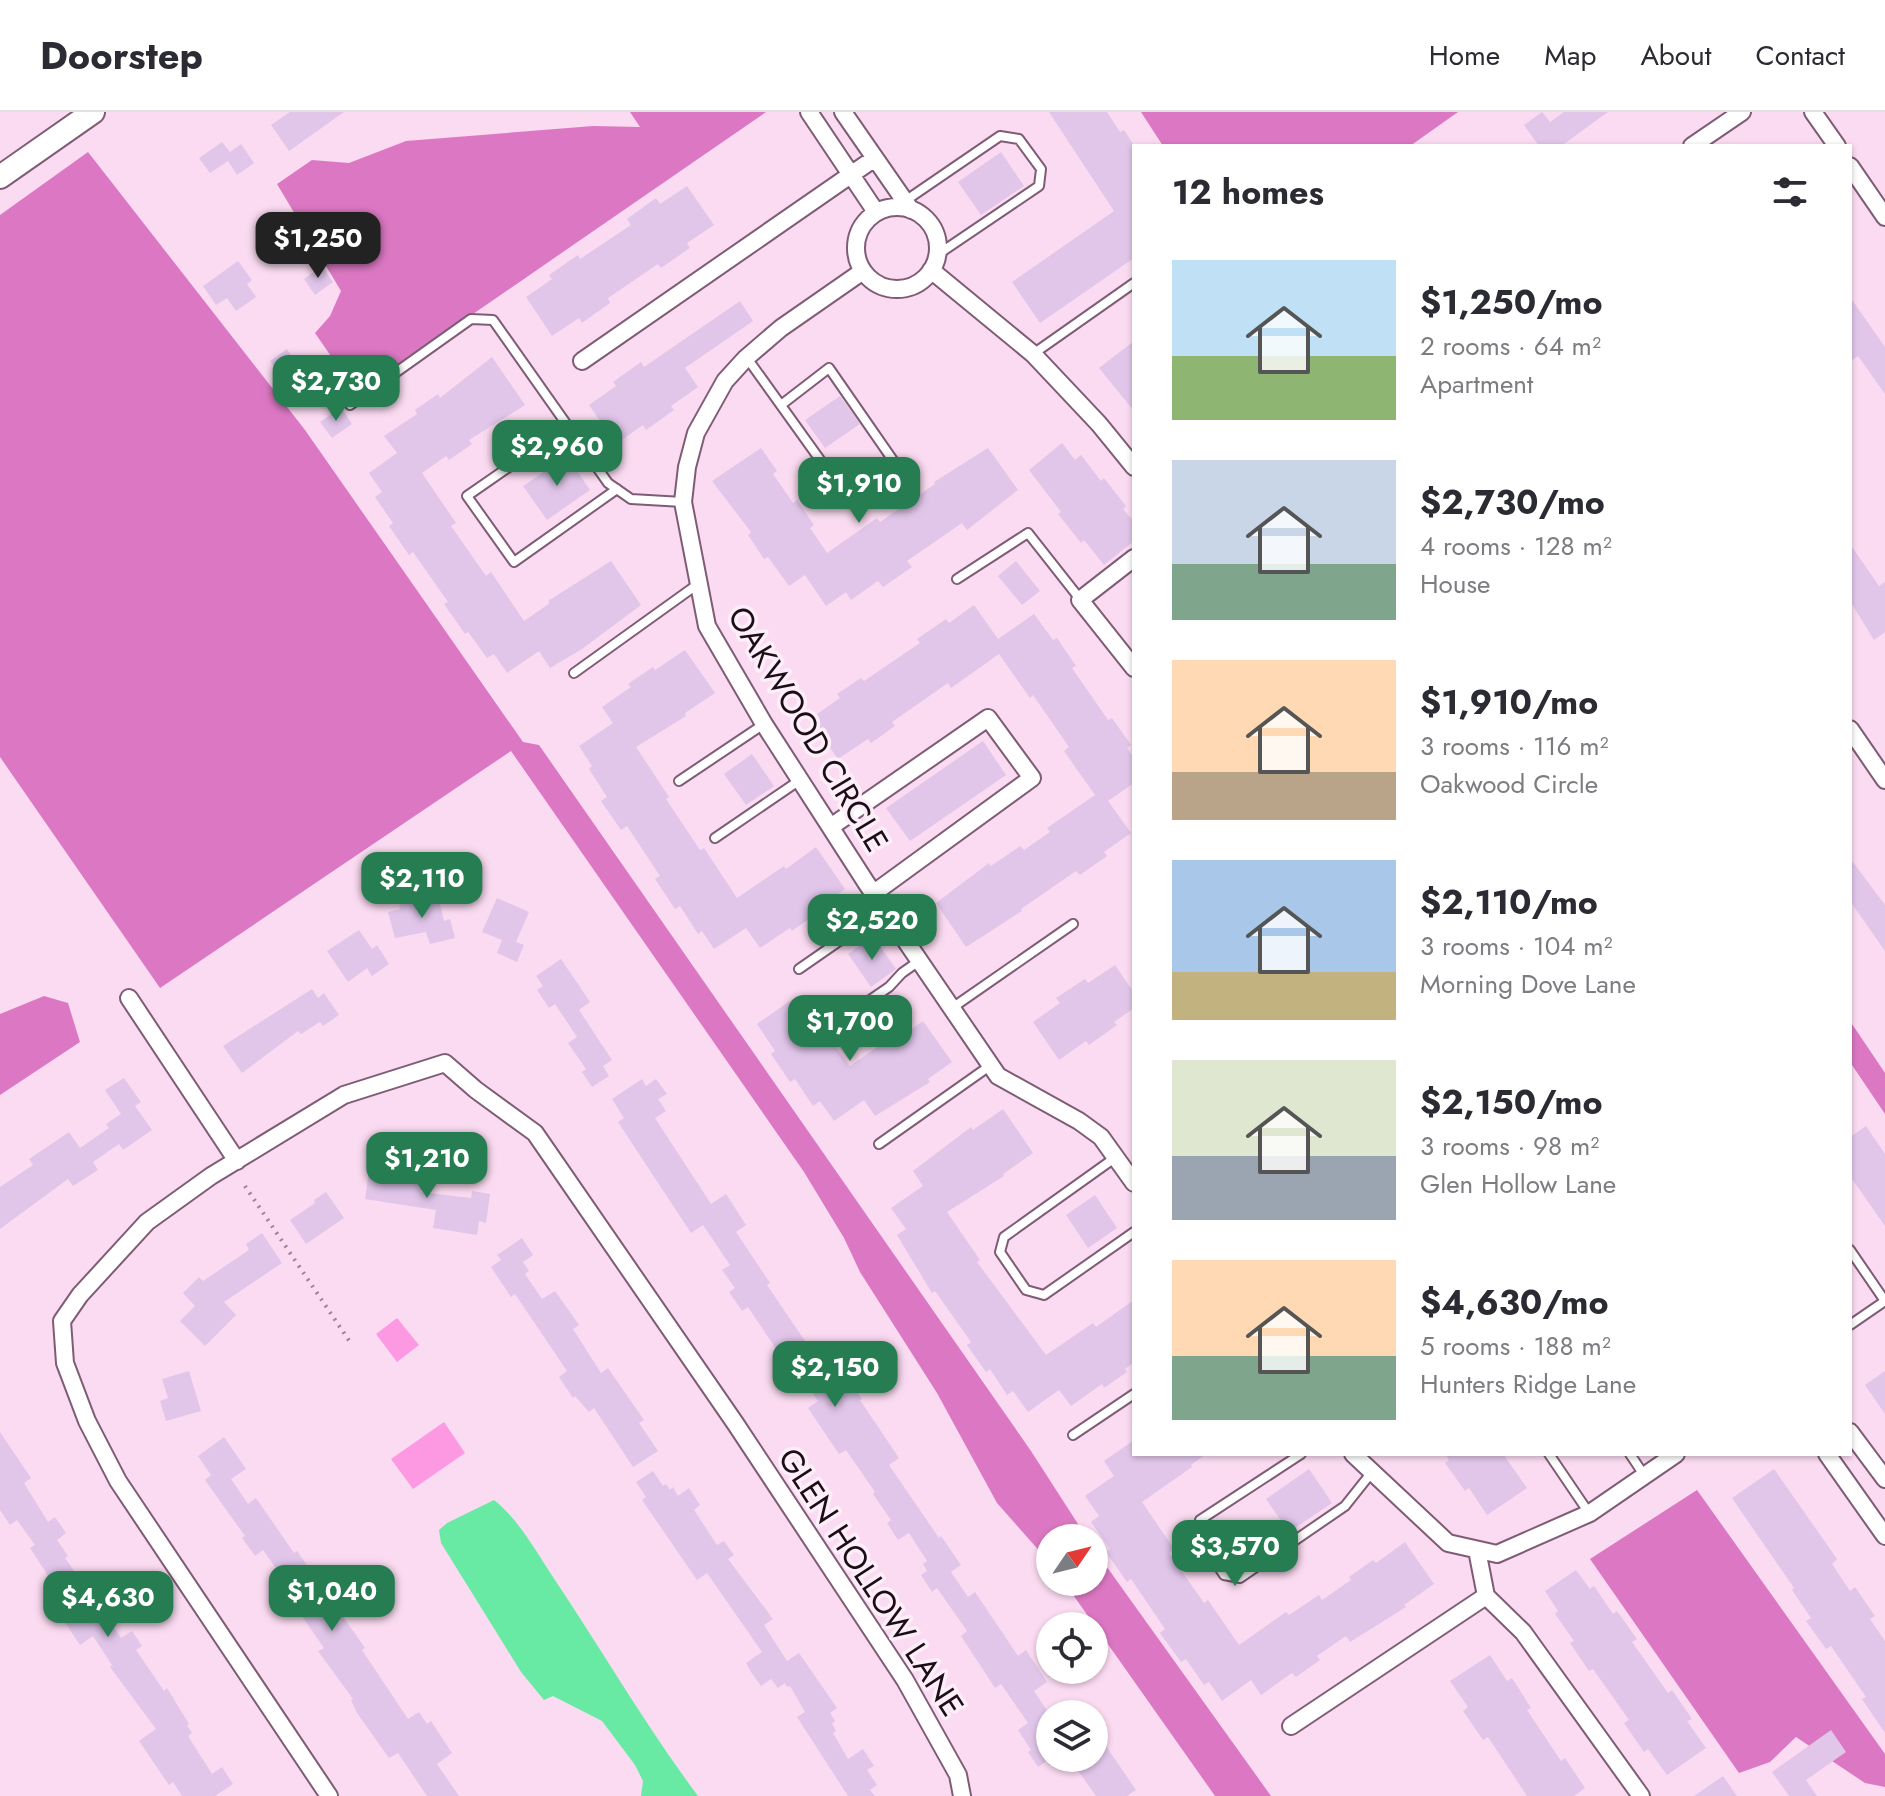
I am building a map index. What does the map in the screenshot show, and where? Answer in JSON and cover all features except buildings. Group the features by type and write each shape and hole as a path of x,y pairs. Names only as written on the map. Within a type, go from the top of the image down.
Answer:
{"main road":[{"path":"0,177 93,112"}],"street":[{"path":"809,112 876,212"},
{"path":"843,112 908,206 927,220 934,231 934,262 922,280 910,287 896,289 871,280 857,257 856,244 866,219 890,207 908,206"},
{"path":"1695,144 1742,112"},
{"path":"1813,112 1836,144"},
{"path":"582,361 875,158"},
{"path":"1852,169 1885,217"},
{"path":"934,262 1033,354 1099,424 1132,465"},
{"name":"OAKWOOD CIRCLE","path":"863,271 781,328 746,358 725,381 696,433 683,502 707,626 800,780 998,1076 1079,1121 1101,1137 1132,1180"},
{"path":"1132,560 1080,600 1132,665"},
{"path":"832,826 988,718 1032,778 874,893"},
{"path":"1852,732 1885,780"},
{"path":"129,998 237,1161 147,1222 80,1295 62,1321 65,1363 87,1421 118,1481 329,1796"},
{"name":"GLEN HOLLOW LANE","path":"237,1161 344,1095 445,1063 535,1133 905,1680 958,1775 962,1796"},
{"path":"1852,1435 1885,1479"},
{"path":"1355,1456 1448,1543 1497,1554 1590,1513 1673,1456"},
{"path":"1828,1456 1883,1531"},
{"path":"1477,1550 1486,1596 1523,1632 1641,1796"},
{"path":"1291,1726 1486,1596"}],"lane":[{"path":"908,206 1000,136 1019,139 1041,169 1039,186 934,262"},
{"path":"1033,354 1132,284"},
{"path":"350,405 471,319 493,320 608,483 631,499 683,502"},
{"path":"746,358 851,503"},
{"path":"781,405 829,368 899,469"},
{"path":"568,426 467,496 514,562 617,489"},
{"path":"957,579 1028,533 1080,600"},
{"path":"574,673 699,583"},
{"path":"679,781 764,724"},
{"path":"715,838 800,780"},
{"path":"799,969 885,910"},
{"path":"952,1008 1073,924"},
{"path":"835,1024 889,987 920,961"},
{"path":"879,1144 991,1065"},
{"path":"1117,1157 1004,1237 1000,1252 1026,1290 1044,1295 1132,1233"},
{"path":"1852,1253 1885,1301 1852,1324"},
{"path":"1073,1435 1132,1395"},
{"path":"1298,1456 1200,1520 1197,1534 1224,1575 1240,1578 1345,1506 1372,1472"},
{"path":"1550,1456 1590,1513"},
{"path":"1631,1456 1644,1475"}],"path":[{"path":"245,1186 350,1342"}],"shaded area":[{"path":"630,112 766,112 357,394 315,333 330,316 341,291 277,184 312,160 349,163 406,141 593,126 640,127"},
{"path":"1141,112 1458,112 1413,144 1162,144"},
{"path":"88,152 305,430 523,742 539,745 1031,1451 1078,1524 1036,1524 1036,1547 997,1503 937,1393 860,1272 844,1238 804,1172 511,751 160,988 0,757 0,215"},
{"path":"44,996 68,1003 80,1042 0,1095 0,1014"},
{"path":"1852,1024 1885,1073 1885,1114 1852,1065"},
{"path":"397,1318 419,1345 397,1362 376,1334"},
{"path":"444,1422 465,1453 413,1489 391,1459"},
{"path":"1697,1490 1885,1754 1885,1787 1865,1783 1796,1737 1770,1762 1739,1773 1590,1559"},
{"path":"494,1500 526,1536 698,1796 641,1796 643,1781 635,1765 602,1721 553,1696 544,1700 521,1672 441,1543 439,1530 447,1523"},
{"path":"1108,1569 1271,1796 1215,1796 1108,1644 1108,1612 1085,1612 1074,1596 1108,1596"}]}
